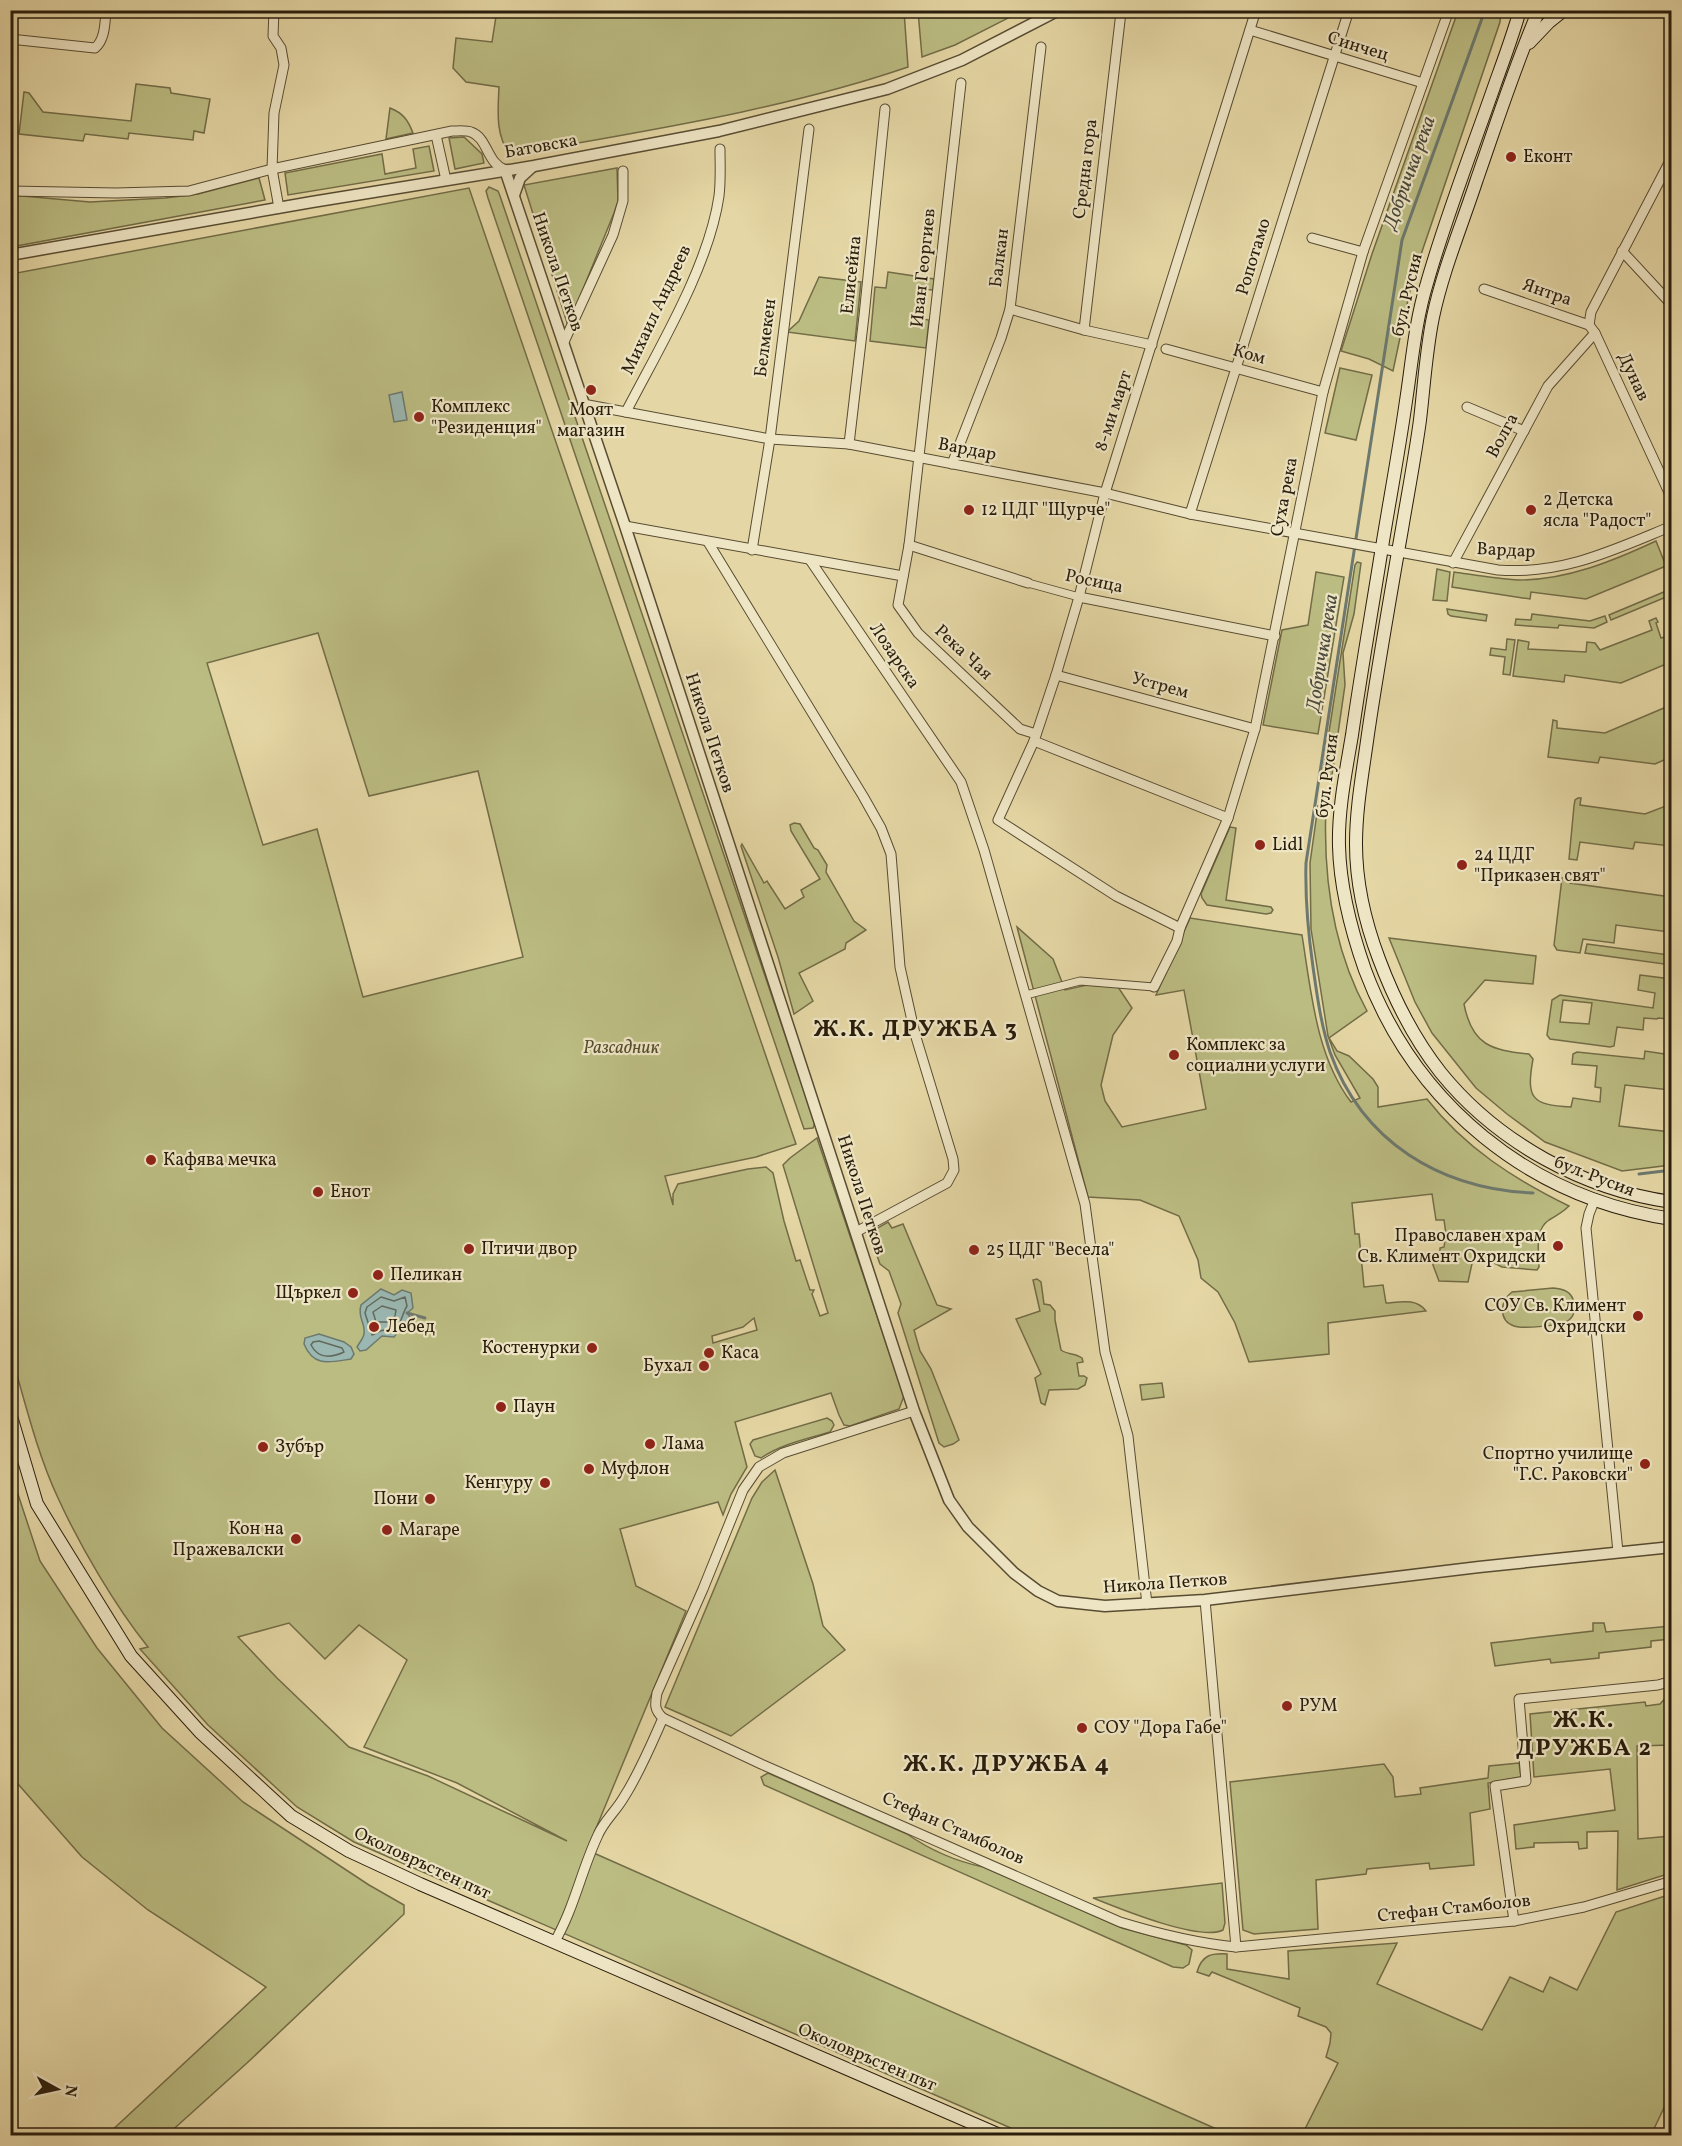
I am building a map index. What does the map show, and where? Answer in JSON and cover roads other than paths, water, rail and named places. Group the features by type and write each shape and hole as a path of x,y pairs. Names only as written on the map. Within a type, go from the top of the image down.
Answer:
{"main road":[{"name":"бул. Русия","path":"1518,10 1516,27 1426,285 1418,317 1376,548 1341,808 1339,847 1344,894 1355,941 1374,993 1398,1040 1428,1084 1455,1113 1492,1144 1537,1174 1595,1199 1649,1216 1671,1219"},
{"name":"бул. Русия","path":"1539,10 1522,50 1450,258 1433,320 1419,427 1379,659 1357,809 1356,846 1360,891 1371,937 1389,987 1412,1031 1441,1073 1467,1101 1502,1131 1545,1160 1615,1190 1652,1200 1671,1202"},
{"path":"1522,50 1564,10"},
{"name":"Околовръстен път","path":"10,1413 38,1504 131,1656 200,1732 291,1816 349,1851 554,1943 1002,2136"}],"street":[{"path":"10,39 95,48 100,44 103,36 106,10"},
{"path":"274,10 273,36 281,48 284,65 274,113 272,169 279,208"},
{"name":"Батовска","path":"10,255 534,166 719,130 887,88 962,60 1059,10"},
{"name":"8-ми март","path":"1180,928 1116,896 999,820 1035,738 1056,675 1079,597 1105,493 1256,10"},
{"name":"Ропотамо","path":"1190,514 1349,10"},
{"name":"Суха река","path":"1154,987 1177,940 1180,928 1228,818 1256,729 1323,392 1363,252 1449,10"},
{"name":"Средна гора","path":"1084,330 1121,12"},
{"name":"Синчец","path":"1250,30 1423,83"},
{"name":"Балкан","path":"952,464 1010,309 1041,47"},
{"name":"Иван Георгиев","path":"919,457 961,83"},
{"name":"Елисейна","path":"849,444 885,109"},
{"name":"Белмекен","path":"752,550 770,439 809,129"},
{"path":"10,190 116,193 189,191 272,169 452,131 470,131 483,142 495,165 505,170"},
{"path":"436,135 446,180"},
{"name":"Михаил Андреев","path":"626,412 693,281 704,251 719,195 720,149"},
{"path":"1589,325 1591,312 1622,251 1668,175 1671,157"},
{"path":"514,196 520,178 534,166"},
{"name":"Никола Петков","path":"505,170 625,526 914,1411 949,1500 968,1527 1014,1573 1038,1591 1058,1601 1104,1606 1205,1600 1671,1547"},
{"path":"564,342 613,235 623,201 623,171"},
{"path":"1312,238 1363,252"},
{"path":"1622,251 1671,305"},
{"name":"Янтра","path":"1484,289 1589,325 1595,333"},
{"path":"1010,309 1084,330 1152,345"},
{"name":"Волга","path":"1453,563 1548,386 1595,333"},
{"name":"Дунав","path":"1595,333 1671,499"},
{"name":"Ком","path":"1166,349 1323,392"},
{"name":"Вардар","path":"583,404 770,439 849,444 1105,493 1190,514 1453,563 1509,571 1543,570 1572,564 1600,556 1671,526"},
{"path":"1467,407 1524,431"},
{"path":"625,526 903,576 909,545 919,457"},
{"path":"708,542 864,797 891,854 900,967 915,1034 953,1159 954,1170 947,1183 856,1232"},
{"name":"Росица","path":"909,545 1079,597 1275,636"},
{"name":"Лозарска","path":"810,560 961,782 981,840 1085,1204 1105,1352 1128,1436 1147,1604"},
{"name":"Река Чая","path":"903,576 898,605 918,633 1020,729 1035,738 1228,818"},
{"name":"Устрем","path":"1056,675 1256,729"},
{"path":"1026,995 1080,981 1154,987"},
{"path":"1595,1199 1586,1228 1618,1552"},
{"path":"554,1943 573,1904 598,1835 641,1769 663,1718 655,1706 657,1693 743,1490 759,1467 783,1452 914,1411"},
{"path":"1205,1600 1236,1947"},
{"path":"1514,1921 1495,1786 1526,1781 1519,1699 1658,1686 1671,1681"},
{"name":"Стефан Стамболов","path":"663,1718 761,1764 1120,1922 1203,1944 1236,1947 1514,1921 1584,1907 1671,1881"}],"water":[{"path":"402,392 407,420 394,422 389,395"},
{"path":"381,1289 394,1295 402,1290 411,1293 413,1308 407,1313 410,1317 394,1337 382,1336 366,1350 360,1351 357,1347 364,1334 360,1313 361,1305"},
{"path":"319,1334 344,1342 351,1347 354,1354 351,1359 323,1362 313,1357 304,1344 305,1338"}],"waterway":[{"name":"Добричка река","path":"1485,10 1402,240 1306,863 1306,902 1316,988 1327,1042 1344,1084 1362,1111 1384,1135 1409,1155 1436,1170 1467,1182 1533,1193"},
{"name":"Добричка река","path":"1639,1174 1672,1170"},
{"path":"407,1313 425,1318"}],"place":[{"name":"Еконт","path":"1511,157"},
{"name":"Моят магазин","path":"591,390"},
{"name":"Комплекс \"Резиденция\"","path":"419,417"},
{"name":"12 ЦДГ \"Щурче\"","path":"969,510"},
{"name":"2 Детска ясла \"Радост\"","path":"1531,510"},
{"name":"Lidl","path":"1260,845"},
{"name":"24 ЦДГ \"Приказен свят\"","path":"1462,865"},
{"name":"Комплекс за социални услуги","path":"1174,1055"},
{"name":"Кафява мечка","path":"151,1160"},
{"name":"Енот","path":"318,1192"},
{"name":"Православен храм Св. Климент Охридски","path":"1558,1246"},
{"name":"Птичи двор","path":"469,1249"},
{"name":"25 ЦДГ \"Весела\"","path":"974,1250"},
{"name":"Пеликан","path":"378,1275"},
{"name":"Щъркел","path":"353,1293"},
{"name":"СОУ Св. Климент Охридски","path":"1638,1316"},
{"name":"Лебед","path":"374,1327"},
{"name":"Костенурки","path":"592,1348"},
{"name":"Каса","path":"709,1353"},
{"name":"Бухал","path":"704,1366"},
{"name":"Паун","path":"501,1407"},
{"name":"Лама","path":"650,1444"},
{"name":"Зубър","path":"263,1447"},
{"name":"Спортно училище \"Г.С. Раковски\"","path":"1645,1464"},
{"name":"Муфлон","path":"589,1469"},
{"name":"Кенгуру","path":"545,1483"},
{"name":"Пони","path":"430,1499"},
{"name":"Магаре","path":"387,1530"},
{"name":"Кон на Пражевалски","path":"296,1539"},
{"name":"РУМ","path":"1287,1706"},
{"name":"СОУ \"Дора Габе\"","path":"1082,1728"}],"district":[{"name":"Ж.К. ДРУЖБА 3","path":"916,1030"},
{"name":"Ж.К. ДРУЖБА 2","path":"1584,1735"},
{"name":"Ж.К. ДРУЖБА 4","path":"1007,1765"}],"park label":[{"name":"Разсадник","path":"621,1048"}]}
